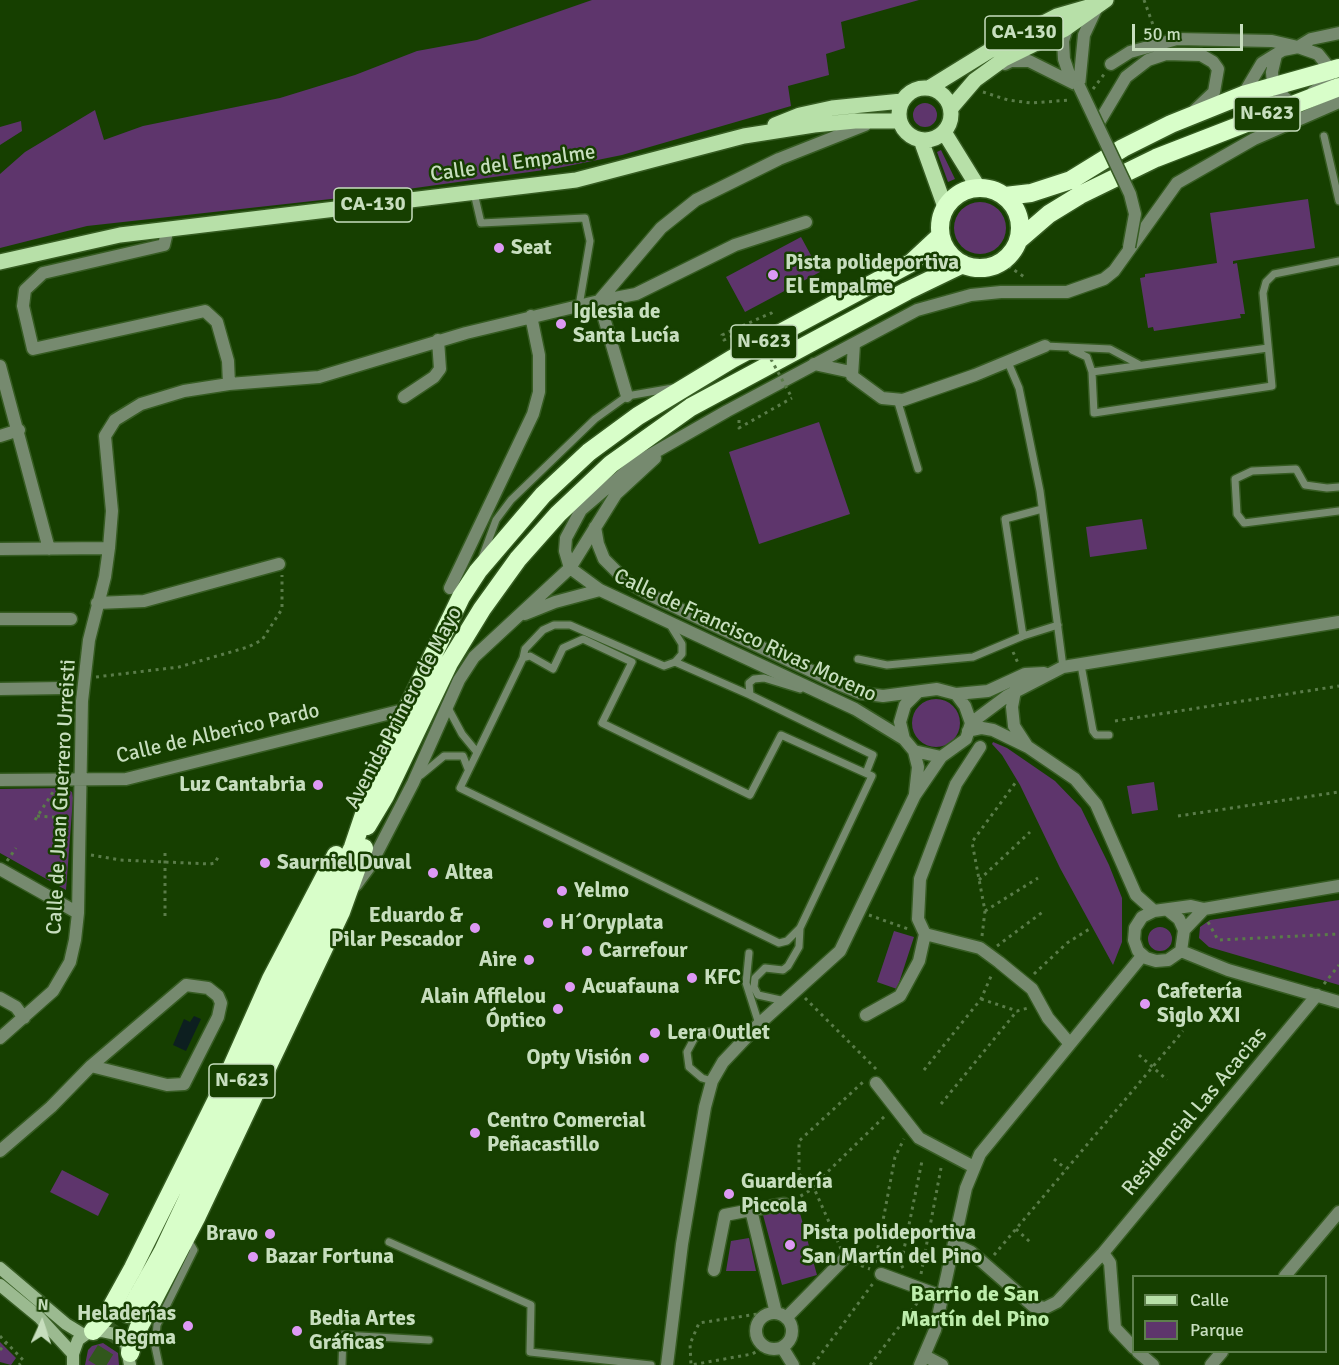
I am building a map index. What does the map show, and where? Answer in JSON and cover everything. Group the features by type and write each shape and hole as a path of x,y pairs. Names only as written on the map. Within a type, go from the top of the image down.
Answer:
{"highway":[{"name":"N-623","path":"978,187 1005,196 1031,193 1071,180 1123,148 1171,124 1243,96 1335,68"},
{"name":"N-623","path":"963,264 982,268 1002,262 1010,256 1020,239 1049,214 1080,195 1156,158 1301,105 1339,87"},
{"path":"963,264 948,252 940,236 940,219 945,207 961,193 978,187"},
{"path":"1005,196 1020,220 1020,239"},
{"name":"Avenida Primero de Mayo","path":"128,1314 163,1251 353,847 376,779 407,709 461,597 478,571 543,495 589,452 684,387 911,263 940,236"},
{"name":"Avenida Primero de Mayo","path":"353,847 376,813 449,663 498,585 558,514 610,464 691,407 907,291 963,264"},
{"path":"88,1333 107,1315 133,1268 222,1089 272,979 376,779"},
{"path":"130,1359 138,1329 186,1237 341,912 376,813"}],"main road":[{"name":"CA-130","path":"902,101 909,93 929,88 989,51 1057,16 1103,2"},
{"name":"CA-130","path":"944,132 951,121 951,108 979,86 1004,59 1065,29 1103,2"},
{"path":"929,88 939,91 951,108"},
{"path":"902,101 899,110 904,130 921,140 934,139 944,132 978,187"},
{"name":"Calle del Empalme","path":"0,262 84,241 168,228 576,180 744,136 800,115 832,108 902,101"},
{"name":"Calle del Empalme","path":"744,136 833,123 900,121"},
{"path":"921,140 945,207"},
{"path":"0,1268 66,1324 88,1333 115,1334 126,1344 130,1359"},
{"path":"3,1290 73,1359 78,1340 88,1333"}],"street":[{"path":"979,86 1011,61 1023,60 1083,89 1084,34 1103,2"},
{"path":"1065,29 1082,7"},
{"name":"Avenida Primero de Mayo","path":"1065,29 1064,59 1069,74 1083,89 1130,194 1135,214 1129,247"},
{"path":"1243,96 1263,63 1276,54 1298,47 1311,39 1339,33"},
{"path":"1111,64 1130,52 1177,39 1272,41 1318,54 1335,68 1325,84 1301,105 1273,86 1272,72 1276,54"},
{"path":"1098,124 1106,114 1118,87 1142,64 1166,54 1201,55 1213,62 1218,69 1214,92 1194,112 1171,124"},
{"name":"Avenida Primero de Mayo","path":"570,568 565,551 566,538 581,510 636,463 814,364 917,310 939,303 1001,291 1067,292 1092,285 1114,271 1177,183 1301,105 1339,102"},
{"path":"824,139 833,123 844,114 862,112 879,104"},
{"path":"627,396 599,301 661,228 696,200 736,178 824,139 878,123"},
{"name":"Calle de Juan Guerrero Urreisti","path":"0,1038 53,991 64,975 73,951 78,913 85,677 109,548 112,511 105,436 115,420 141,404 184,392 229,384 319,376 438,340 531,316 636,294 735,245 806,222"},
{"path":"168,228 164,245 43,273 25,290 23,306 33,350 205,311 217,322 228,361 229,384"},
{"path":"450,588 533,414 539,392 539,355 531,316"},
{"path":"404,397 434,377 440,369 438,340"},
{"path":"854,344 850,372 852,376 882,398 897,399 926,393 1045,346"},
{"path":"814,364 850,372"},
{"path":"0,366 49,549"},
{"path":"0,436 19,430"},
{"name":"Avenida Primero de Mayo","path":"341,912 354,886 370,866 413,783 459,680 474,657 496,634 521,615 570,568 616,494 670,443"},
{"name":"Calle de Francisco Rivas Moreno","path":"595,527 598,544 613,570 652,596 860,693 883,696 917,693"},
{"path":"0,549 109,548"},
{"path":"97,603 144,601 279,564"},
{"name":"Calle de Francisco Rivas Moreno","path":"570,568 600,590 875,719 904,739"},
{"name":"Avenida Primero de Mayo","path":"521,615 555,602 600,590"},
{"path":"0,619 71,619"},
{"path":"969,727 1000,700 1049,673 1063,668 1339,622"},
{"path":"915,795 918,766 914,751 904,739 900,722 905,705 917,693 938,688 956,694 988,691 1026,674 1049,673"},
{"path":"0,688 63,688"},
{"path":"988,691 1000,700 1012,715"},
{"path":"1015,691 1012,715 1014,726 1028,747"},
{"path":"667,1365 682,1244 705,1107 712,1081 723,1062 759,1024 840,951 915,795 941,757 966,739 969,727 965,706 956,694"},
{"name":"Calle de Alberico Pardo","path":"0,780 126,779 407,709"},
{"path":"969,727 993,730 1028,747 1075,778 1096,804 1136,895 1154,911"},
{"path":"866,1015 900,996 919,962 925,934 918,919 920,879 956,784 980,747"},
{"path":"914,751 941,757"},
{"path":"0,869 78,913"},
{"path":"1135,928 1142,917 1154,911 1168,911 1191,906 1204,909 1339,886"},
{"path":"1136,895 1134,940 1142,956 1156,961 1168,960 1181,951 1184,930 1179,919 1168,911"},
{"path":"1184,930 1204,909"},
{"path":"925,934 984,951 999,962 1024,983 1043,1006 1048,1018 1071,1044"},
{"path":"1181,951 1228,970 1339,1002"},
{"path":"942,1365 922,1360 936,1330 941,1296 966,1188 974,1167 987,1144 1010,1114 1071,1044 1142,956"},
{"path":"0,1151 51,1107 91,1066 186,985 208,988 218,996 221,1003 218,1017 184,1083 167,1085 91,1066"},
{"name":"Residencial Las Acacias","path":"954,1244 971,1252 1033,1306 1045,1308 1057,1302 1103,1253 1317,995"},
{"path":"0,998 16,1007 24,1018"},
{"path":"876,1083 919,1138 974,1167"},
{"path":"714,1270 725,1215 786,1203"},
{"path":"751,1210 781,1316 792,1334 782,1347"},
{"path":"1286,1275 1339,1212"},
{"path":"1103,1253 1110,1263 1115,1328 1132,1346"},
{"path":"782,1347 765,1347 758,1338 757,1326 764,1316 781,1316 844,1259"},
{"path":"877,1272 941,1296"},
{"path":"782,1347 793,1365"},
{"path":"1139,1353 1154,1365"},
{"path":"1211,1365 1221,1353"}],"lane":[{"path":"1324,136 1339,201"},
{"path":"474,193 481,223 585,218 590,241 579,306"},
{"path":"1067,347 1087,357 1092,372 1094,413 1272,386 1263,293 1266,282 1274,274 1339,261"},
{"path":"1045,346 1110,349 1140,365"},
{"path":"1092,372 1268,348"},
{"path":"1007,360 1023,404 1042,508 1063,668"},
{"path":"478,571 496,520 511,500 594,419 627,396 684,387"},
{"path":"897,399 918,469"},
{"path":"1339,487 1305,485 1296,469 1252,471 1235,479 1237,514 1245,523 1339,511"},
{"path":"1023,636 1005,519 1042,508"},
{"path":"523,658 530,656 553,669 563,648 583,639 632,662 602,723 750,795 781,735 872,776 800,928 787,941 779,943 460,788 523,658 525,649 543,630 554,625 570,625 664,666 675,662 682,654 682,644 676,632 659,616"},
{"path":"858,659 887,665 974,657 1023,636 1058,625"},
{"path":"675,662 750,694 873,755 866,773"},
{"path":"1081,665 1093,731 1096,735 1109,735"},
{"path":"750,694 749,683 754,679 764,678 821,694"},
{"path":"447,706 462,734 476,751"},
{"path":"413,783 425,769 444,756 463,756 468,769"},
{"path":"785,1001 758,994 754,987 755,978 765,968 783,970 788,966 799,947 800,928"},
{"path":"749,952 746,983 759,1024"},
{"path":"712,1081 702,1078 689,1067 687,1052 694,1039 700,1034 715,1031 749,1035"},
{"path":"159,1365 155,1346 158,1325 195,1250 186,1237"},
{"path":"389,1242 531,1305 530,1352 651,1365"},
{"path":"342,1365 343,1335 429,1340"}],"path":[{"path":"1144,0 1159,39"},
{"path":"1083,89 1095,88 1111,64"},
{"path":"979,86 1031,103 1074,100"},
{"path":"1002,262 1034,281 1040,291"},
{"path":"747,416 737,421 739,428 792,398 753,326 724,340 722,335 771,313 781,333"},
{"path":"784,395 803,385 798,373"},
{"path":"85,677 112,676 179,667 248,647 262,640 282,609 279,564"},
{"path":"1115,721 1339,686"},
{"path":"56,779 56,789 36,818 80,819"},
{"path":"984,951 985,911 972,842 1016,782"},
{"path":"1178,816 1339,792"},
{"path":"979,880 1030,832"},
{"path":"165,853 165,916"},
{"path":"94,855 120,860 210,864 215,863 219,855"},
{"path":"985,911 1038,878"},
{"path":"1204,909 1210,930 1218,940 1339,934"},
{"path":"860,910 878,919 925,934"},
{"path":"984,951 1044,912"},
{"path":"1024,983 1067,943 1091,927"},
{"path":"924,1070 981,999 999,962"},
{"path":"1317,995 1331,971 1339,965"},
{"path":"798,990 877,1070 876,1083"},
{"path":"981,999 1017,1011 1043,1006"},
{"path":"941,1104 1017,1011"},
{"path":"993,1256 1183,1031"},
{"path":"1139,1055 1167,1080"},
{"path":"844,1259 814,1187 799,1174 799,1142 877,1070"},
{"path":"786,1203 814,1187 894,1107"},
{"path":"813,1365 877,1272 895,1157 910,1128"},
{"path":"1053,1159 1066,1169"},
{"path":"905,1271 901,1264 922,1161"},
{"path":"921,1274 941,1168"},
{"path":"1016,1229 1030,1242"},
{"path":"870,1365 919,1300"},
{"path":"753,1315 699,1323 690,1344 692,1365 752,1354 765,1347"},
{"path":"0,1336 23,1360 19,1365"},
{"path":"0,1350 6,1343"}],"green space":[{"path":"592,0 919,0 841,22 845,48 826,54 829,75 788,86 791,106 622,155 558,168 358,196 87,226 0,248 0,174 25,152 95,110 104,140 143,126 280,98 355,75 417,51 477,40"},
{"path":"925,103 934,106 937,115 934,124 925,127 916,124 913,115 916,106"},
{"path":"21,121 22,131 0,145 0,127"},
{"path":"941,150 955,179 948,182 937,152"},
{"path":"1308,199 1315,248 1233,261 1233,264 1237,263 1245,314 1240,314 1241,318 1154,331 1153,327 1148,328 1140,278 1145,277 1145,274 1217,263 1210,213"},
{"path":"980,202 990,204 998,210 1004,218 1006,228 1004,238 998,246 990,252 980,254 970,252 962,246 956,238 954,228 956,218 962,210 970,204"},
{"name":"Pista polideportiva El Empalme","path":"801,237 820,272 745,312 726,277"},
{"path":"819,422 850,514 759,544 729,452"},
{"path":"1142,519 1147,549 1090,557 1086,527"},
{"path":"931,699 941,699 953,706 960,718 960,728 953,740 941,747 931,747 916,736 912,728 912,718 923,703"},
{"path":"993,742 1007,748 1055,781 1081,808 1109,865 1122,898 1122,942 1113,965 1060,868 1020,785 1002,755 992,744"},
{"path":"1154,782 1158,810 1132,814 1127,786"},
{"path":"65,788 72,792 73,798 66,890 0,853 0,789"},
{"path":"1339,900 1339,985 1209,947 1199,938 1200,927 1210,920"},
{"path":"1160,927 1165,928 1171,934 1171,944 1165,950 1160,951 1155,950 1149,944 1148,939 1149,934 1155,928"},
{"path":"894,931 914,937 897,989 877,982"},
{"path":"62,1170 109,1194 98,1216 50,1192"},
{"name":"Pista polideportiva San Martín del Pino","path":"798,1206 817,1275 782,1285 763,1215"},
{"path":"749,1238 756,1271 726,1271 731,1241"},
{"path":"0,1342 16,1358 11,1365 0,1362"},
{"path":"103,1343 118,1353 119,1365 85,1365 88,1350 92,1346"}],"shaded area":[{"path":"194,1016 201,1019 186,1051 173,1045 184,1019 190,1022"}],"tunnel":[{"path":"96,1365 128,1314"}],"place":[{"name":"Seat","path":"499,248"},
{"name":"Pista polideportiva El Empalme","path":"773,275"},
{"name":"Iglesia de Santa Lucía","path":"561,324"},
{"name":"Luz Cantabria","path":"318,785"},
{"name":"Saurniel Duval","path":"265,863"},
{"name":"Altea","path":"433,873"},
{"name":"Yelmo","path":"562,891"},
{"name":"H´Oryplata","path":"548,923"},
{"name":"Eduardo & Pilar Pescador","path":"475,928"},
{"name":"Carrefour","path":"587,951"},
{"name":"Aire","path":"529,960"},
{"name":"KFC","path":"692,978"},
{"name":"Acuafauna","path":"570,987"},
{"name":"Cafetería Siglo XXI","path":"1145,1004"},
{"name":"Alain Afflelou Óptico","path":"558,1009"},
{"name":"Lera Outlet","path":"655,1033"},
{"name":"Opty Visión","path":"644,1058"},
{"name":"Centro Comercial Peñacastillo","path":"475,1133"},
{"name":"Guardería Piccola","path":"729,1194"},
{"name":"Bravo","path":"270,1234"},
{"name":"Pista polideportiva San Martín del Pino","path":"790,1245"},
{"name":"Bazar Fortuna","path":"253,1257"},
{"name":"Heladerías Regma","path":"188,1326"},
{"name":"Bedia Artes Gráficas","path":"297,1331"}],"district":[{"name":"Barrio de San Martín del Pino","path":"975,1308"}]}
